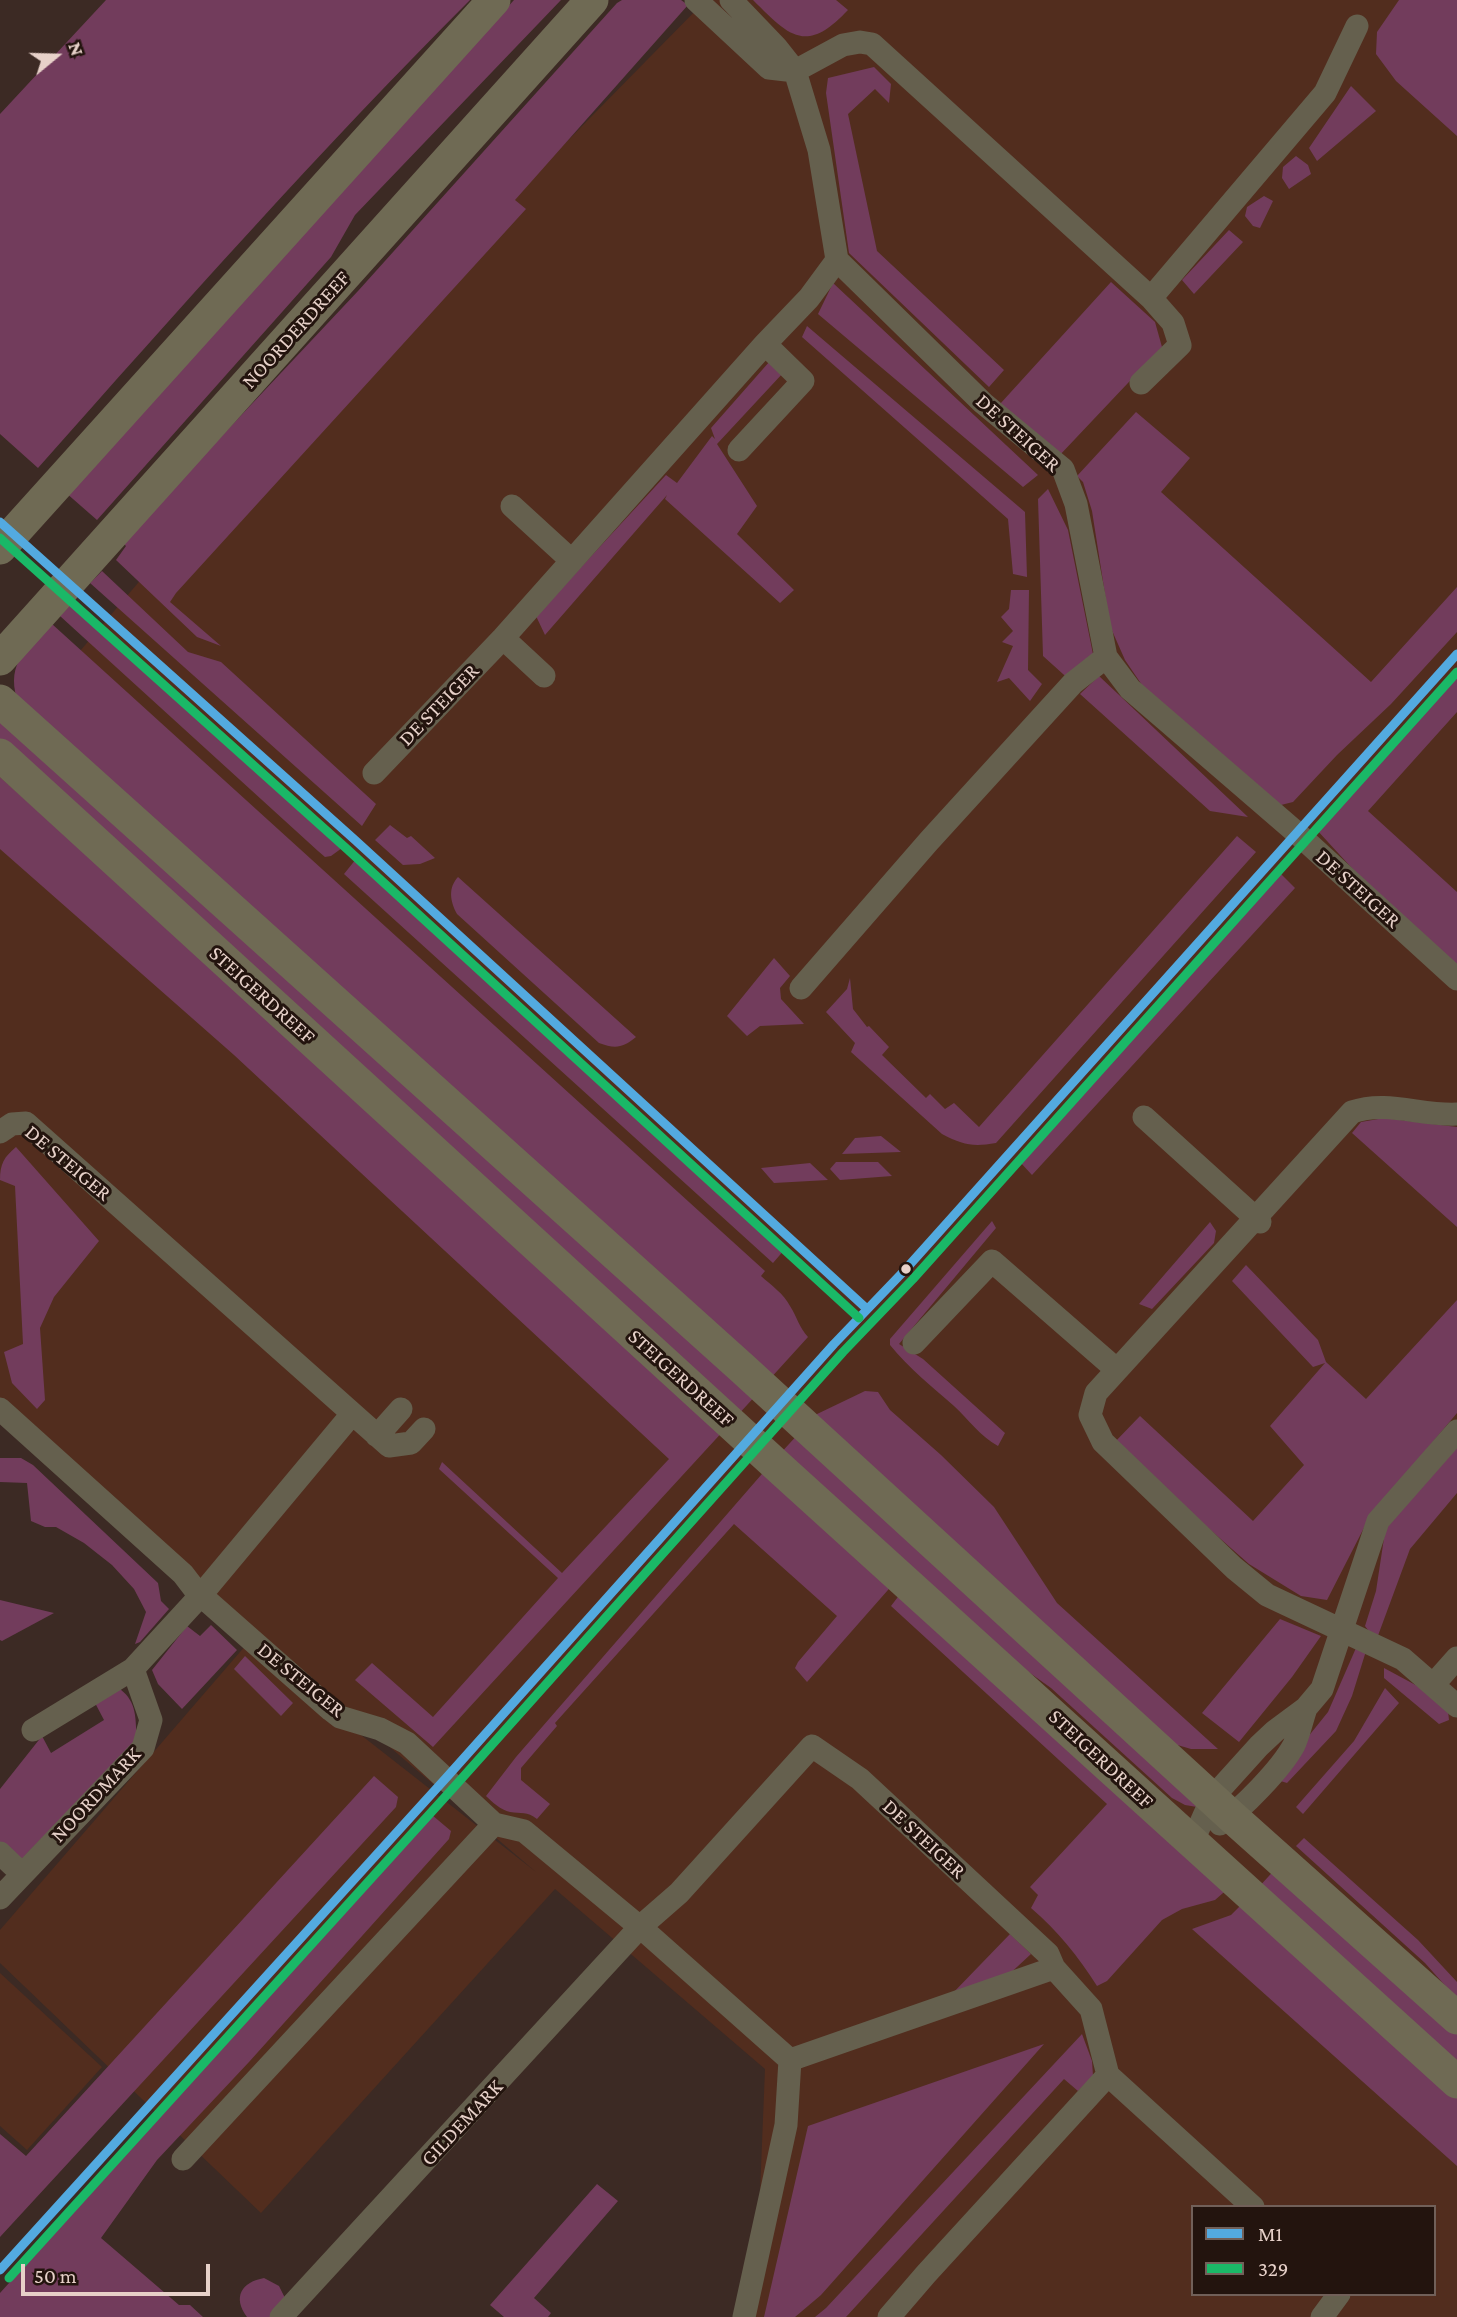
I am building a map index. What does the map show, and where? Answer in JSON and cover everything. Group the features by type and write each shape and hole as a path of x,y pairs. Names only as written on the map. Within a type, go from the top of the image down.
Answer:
{"main road":[{"path":"0,548 494,0"},
{"name":"NOORDERDREEF","path":"0,659 592,0"},
{"name":"STEIGERDREEF","path":"0,701 742,1368 1457,2018"},
{"name":"STEIGERDREEF","path":"0,755 709,1404 1457,2082"}],"street":[{"path":"696,0 769,68 795,71 843,45 860,42 872,44 1151,298 1172,323 1180,345 1141,383"},
{"path":"731,0 795,71 819,150 837,260"},
{"path":"1151,298 1325,93 1357,26"},
{"name":"DE STEIGER","path":"374,773 503,638 809,298 837,260 983,403 1063,469 1076,504 1106,657 1130,689 1297,834 1457,979"},
{"path":"739,450 803,382 765,344"},
{"path":"512,506 571,560"},
{"path":"503,638 544,676"},
{"path":"800,988 1073,683 1106,657"},
{"path":"1457,1114 1389,1107 1366,1107 1352,1112 1258,1220 1096,1393 1090,1415 1103,1442 1234,1568 1267,1595 1403,1659 1457,1706"},
{"path":"1144,1117 1258,1220"},
{"name":"DE STEIGER","path":"0,1132 12,1124 26,1123 389,1446 411,1443 424,1429"},
{"path":"914,1343 992,1261 1117,1370"},
{"path":"377,1436 401,1409"},
{"path":"33,1730 133,1669 201,1595 352,1414"},
{"name":"DE STEIGER","path":"3,1418 183,1574 201,1595 331,1710 340,1717 380,1729 407,1743 494,1824 524,1831 640,1927 790,2060"},
{"path":"1192,1843 1222,1807 1264,1784 1294,1745 1306,1708 1322,1689 1378,1521 1457,1431"},
{"path":"1433,1685 1457,1658"},
{"name":"NOORDMARK","path":"0,1898 143,1748 151,1720 133,1669"},
{"name":"DE STEIGER","path":"640,1927 679,1893 812,1746 860,1779 1048,1954 1054,1968 1091,2009 1108,2075"},
{"path":"183,2159 494,1824"},
{"path":"0,1853 22,1874"},
{"name":"GILDEMARK","path":"281,2317 640,1927"},
{"path":"744,2317 786,2125 790,2060 1054,1968"},
{"path":"890,2317 1108,2075 1252,2205"},
{"path":"1322,2317 1338,2296"}],"shaded area":[{"path":"106,0 470,0 305,172 38,468 0,434 0,114"},
{"path":"514,0 561,0 355,215 331,257 97,520 65,492"},
{"path":"622,0 681,0 688,5 515,200 526,209 176,593 170,602 221,646 197,637 116,560 126,546 122,542 358,291"},
{"path":"706,0 1417,0 1457,37 1457,2317 755,2317 765,2069 555,1889 261,2213 0,1963 0,1930 246,1645 536,1872 0,1414 0,745 172,543"},
{"path":"753,0 836,0 848,10 820,32 809,36 798,35 777,23"},
{"path":"1399,0 1457,0 1457,136 1396,81 1376,54 1377,32"},
{"path":"874,67 891,84 889,103 875,89 848,114 877,251 1004,370 989,387 849,253 826,93 828,78"},
{"path":"1351,86 1376,111 1317,161 1309,148"},
{"path":"1296,156 1308,165 1311,174 1289,189 1282,178 1283,167"},
{"path":"1264,196 1273,201 1260,228 1253,226 1245,216 1247,207"},
{"path":"1229,230 1243,242 1194,294 1182,280"},
{"path":"1111,282 1155,322 1162,347 1058,457 1000,404"},
{"path":"833,283 1038,475 1023,487 818,314"},
{"path":"807,326 1025,512 1027,577 1013,574 1008,519 802,337"},
{"path":"770,361 783,373 717,444 757,506 737,534 794,590 780,603 665,499 667,495 545,635 536,616 666,475 677,483 712,436 715,439 711,428"},
{"path":"1136,412 1190,458 1161,492 1371,682 1457,587 1457,632 1391,704 1337,755 1293,802 1277,806 1144,688 1125,660 1110,626 1092,511 1083,482 1077,476"},
{"path":"1048,489 1068,530 1095,664 1073,683 1043,656 1038,499"},
{"path":"102,571 188,652 221,662 376,804 362,826 90,583"},
{"path":"1011,590 1029,590 1028,670 1042,684 1030,701 1009,678 997,682 1013,646 1002,642 1013,631 1001,617 1009,609"},
{"path":"73,602 342,848 325,857 60,616"},
{"path":"52,624 765,1271 761,1276 784,1298 808,1337 768,1381 17,699 14,675 17,665 27,649"},
{"path":"1457,668 1457,712 1368,811 1457,892 1457,973 1316,829"},
{"path":"1099,676 1248,817 1210,811 1080,694"},
{"path":"0,720 758,1393 736,1417 0,750"},
{"path":"0,777 726,1428 433,1747 355,1680 372,1663 433,1717 558,1578 439,1469 442,1462 562,1573 669,1459 234,1055 0,849"},
{"path":"390,825 407,838 411,836 435,858 420,864 403,865 375,840"},
{"path":"1237,836 1256,852 996,1143 968,1144 942,1134 851,1052 855,1043 826,1012 847,989 850,978 853,1009 867,1027 889,1047 882,1055 926,1098 930,1094 945,1109 954,1103 979,1127"},
{"path":"356,859 785,1249 773,1263 344,874"},
{"path":"1279,872 1295,888 1032,1175 1020,1162"},
{"path":"458,877 636,1037 619,1046 599,1043 457,914 451,895"},
{"path":"774,958 790,976 780,988 781,999 804,1024 760,1026 747,1036 727,1016"},
{"path":"1384,1118 1457,1127 1457,1227 1352,1133 1361,1122"},
{"path":"881,1136 901,1152 842,1154 855,1138"},
{"path":"16,1147 99,1241 54,1297 40,1328 45,1400 37,1409 12,1383 4,1352 23,1344 15,1186 0,1180 4,1161"},
{"path":"836,1162 878,1162 892,1176 840,1180 830,1169"},
{"path":"810,1163 828,1180 774,1183 761,1168"},
{"path":"992,1221 996,1228 899,1344 923,1359 1005,1433 998,1446 980,1433 890,1345 890,1339"},
{"path":"1210,1222 1216,1231 1214,1243 1152,1309 1139,1304"},
{"path":"1246,1265 1318,1340 1326,1362 1366,1399 1457,1300 1457,1413 1369,1518 1327,1600 1301,1596 1249,1564 1113,1444 1140,1416 1253,1521 1304,1465 1270,1426 1325,1363 1313,1367 1232,1281"},
{"path":"865,1391 878,1392 890,1410 994,1507 1057,1603 1218,1749 1191,1749 1174,1744 815,1415"},
{"path":"801,1431 1197,1807 1185,1805 1172,1798 1051,1688 974,1633 778,1456"},
{"path":"1457,1438 1457,1493 1410,1549 1376,1641 1365,1626 1376,1591 1386,1525"},
{"path":"0,1458 21,1458 33,1465 158,1583 161,1601 169,1609 140,1642 135,1644 146,1612 134,1589 112,1565 84,1543 56,1527 45,1527 31,1521 27,1483 0,1482"},
{"path":"768,1467 895,1582 807,1682 795,1668 837,1616 734,1524 555,1723 557,1726 521,1768 521,1780 550,1804 537,1819 500,1808 486,1796 516,1757"},
{"path":"904,1589 1231,1886 1215,1900 1182,1909 1162,1920 1107,1981 1097,1986 1067,1944 1031,1908 1038,1895 1030,1887 1107,1804 891,1606"},
{"path":"0,1600 54,1613 2,1641"},
{"path":"1280,1619 1321,1636 1292,1677 1239,1742 1202,1713"},
{"path":"211,1625 237,1650 182,1709 158,1684 152,1670 187,1626 200,1636"},
{"path":"1356,1648 1366,1651 1352,1696 1336,1731 1287,1783 1274,1779 1328,1712"},
{"path":"245,1656 293,1703 281,1716 234,1669"},
{"path":"1384,1668 1423,1689 1448,1711 1449,1720 1439,1724 1384,1678"},
{"path":"1385,1688 1399,1703 1303,1814 1296,1807 1354,1741"},
{"path":"120,1689 133,1706 137,1740 17,1864 0,1846 0,1789 42,1736 51,1753 104,1720 94,1701"},
{"path":"374,1776 398,1797 396,1807 0,2237 0,2134 26,2156"},
{"path":"432,1815 451,1831 449,1839 249,2062 157,2160 101,2238 179,2305 190,2305 203,2317 0,2317 0,2293"},
{"path":"1304,1838 1418,1940 1457,1982 1457,1999 1425,1963 1296,1846"},
{"path":"1279,1865 1457,2026 1457,2070 1257,1889"},
{"path":"1246,1900 1457,2090 1457,2166 1192,1929 1231,1915"},
{"path":"1010,1934 1031,1954 1004,1979 951,1995"},
{"path":"0,1973 102,2067 27,2150 0,2126"},
{"path":"1082,2034 1092,2061 1093,2076 1078,2091 1064,2079 846,2317 815,2317 826,2308"},
{"path":"1044,2044 821,2295 795,2317 764,2317 808,2126"},
{"path":"597,2184 618,2201 534,2298 551,2313 548,2317 504,2317 490,2305"},
{"path":"264,2278 279,2286 285,2298 274,2317 247,2317 240,2303 242,2292 250,2283"}],"transit line":[{"name":"M1","path":"0,522 355,840 867,1309"},
{"name":"329","path":"0,538 347,849 859,1318"},
{"name":"M1","path":"0,2270 446,1778 834,1344 904,1271 1457,654"},
{"name":"329","path":"9,2278 455,1786 843,1352 913,1279 1457,672"}]}
